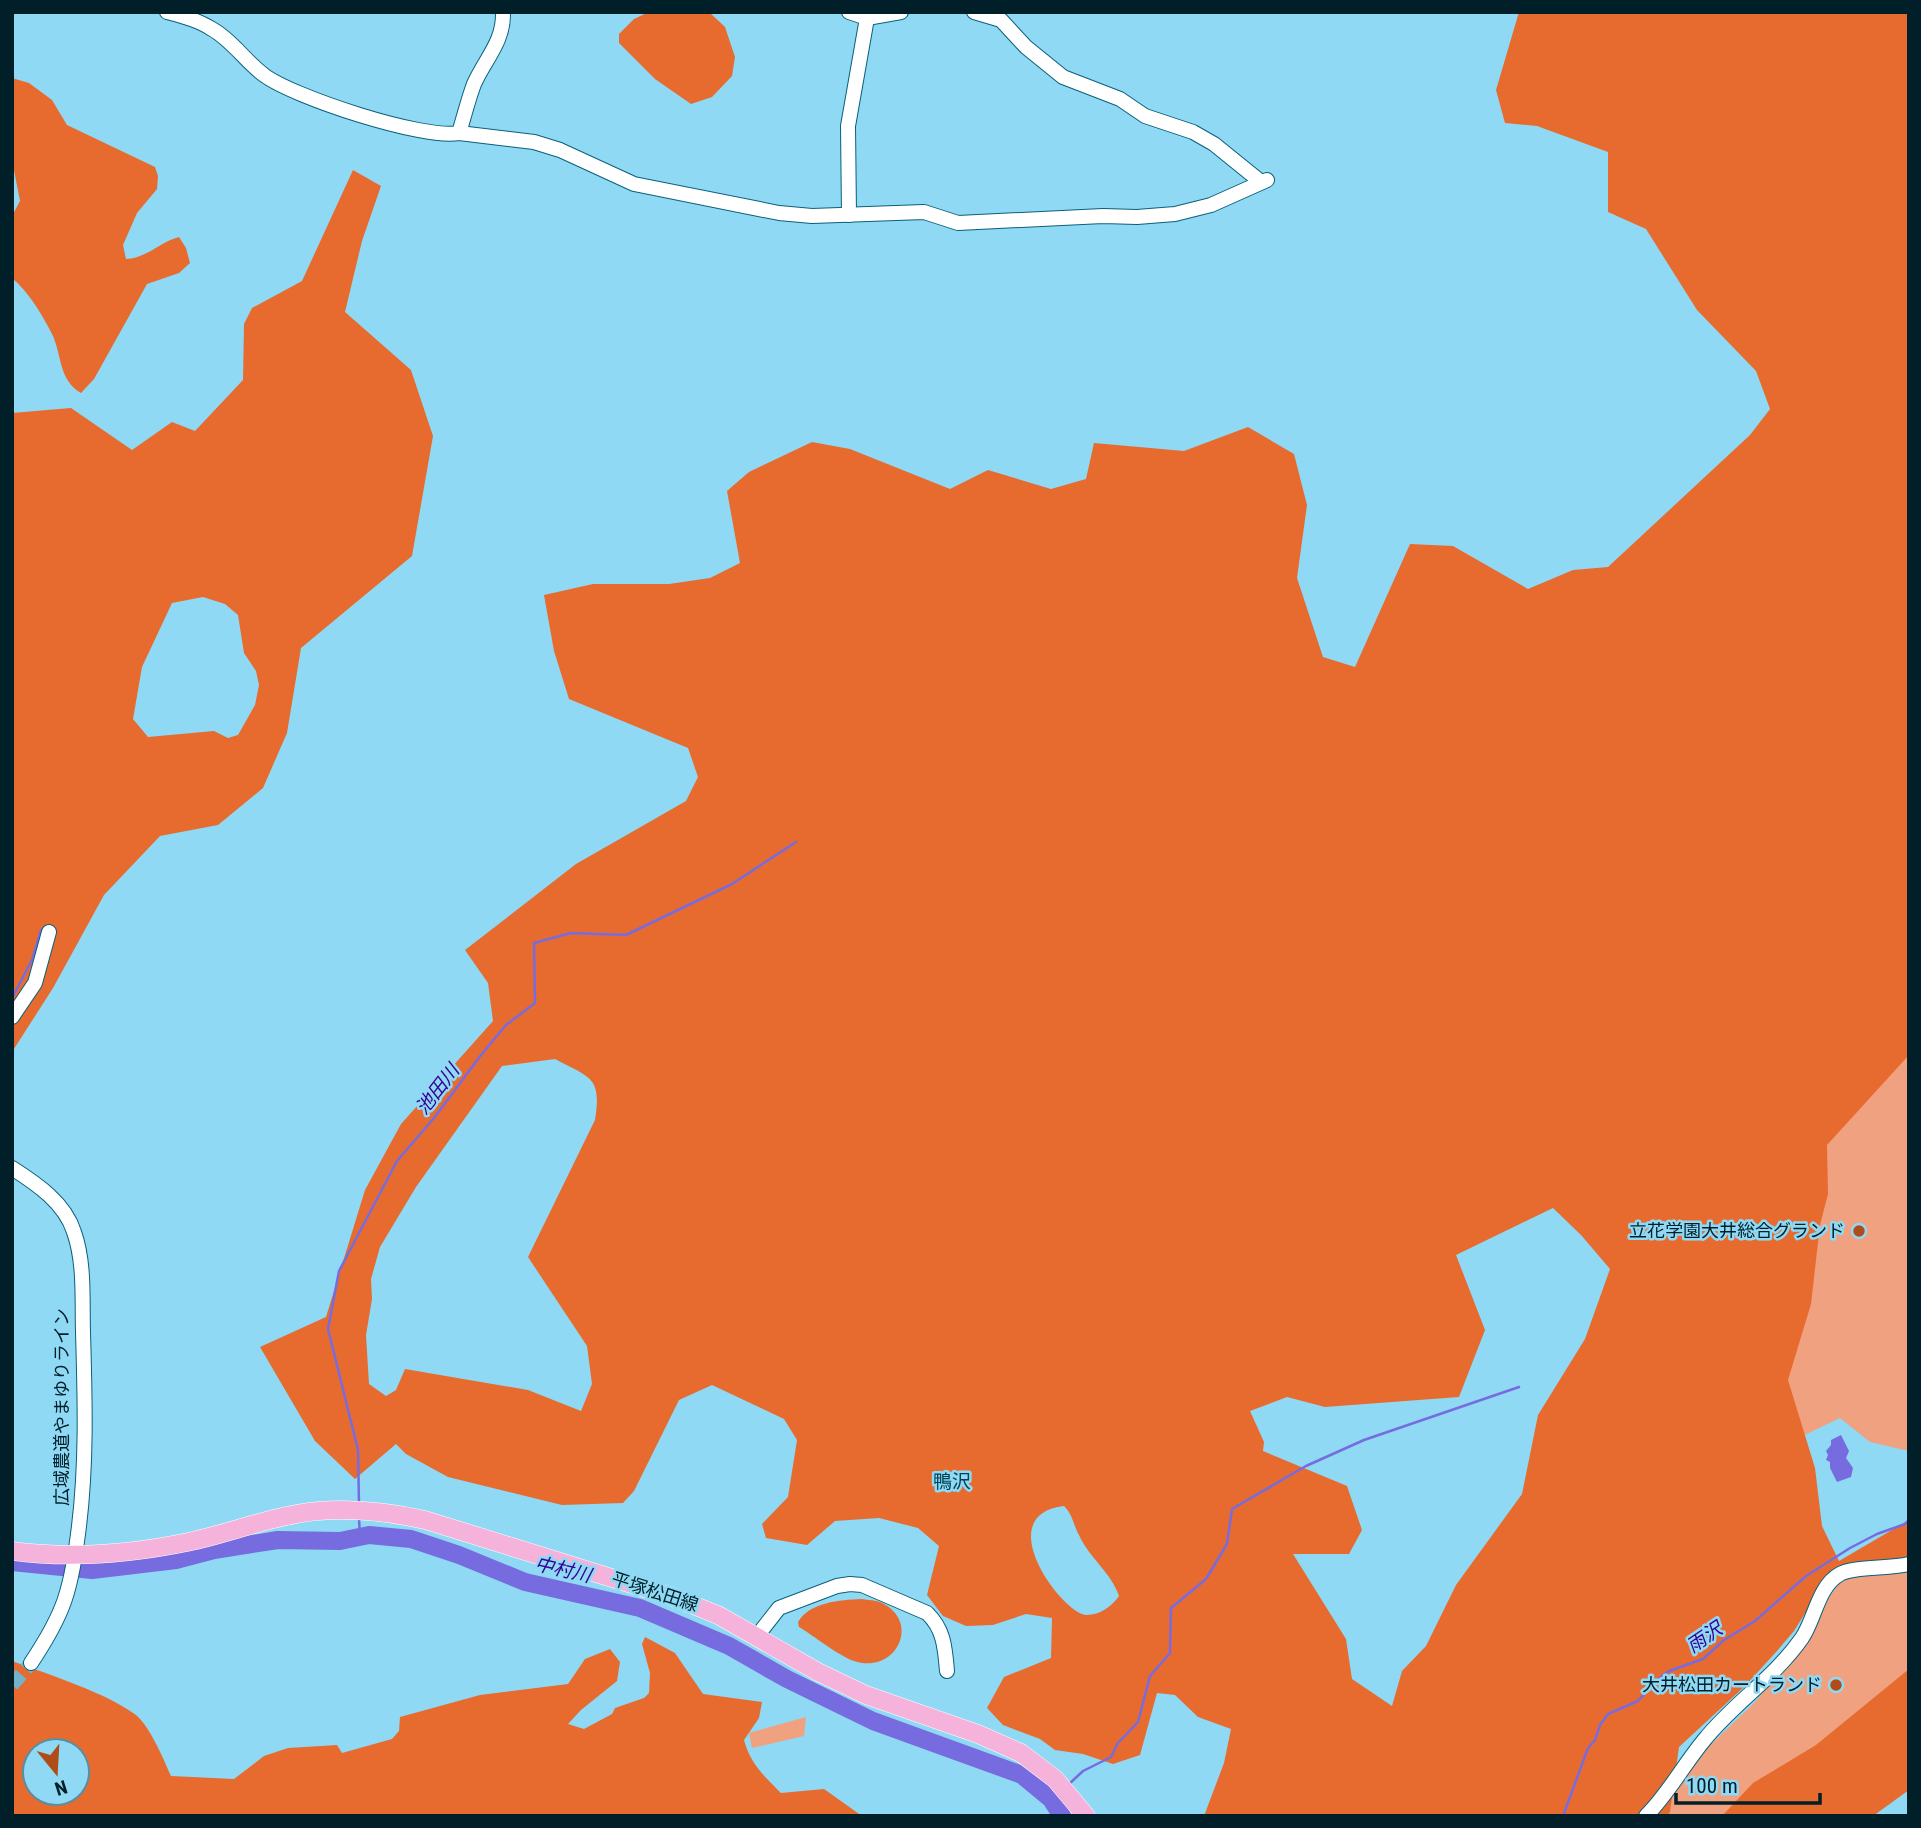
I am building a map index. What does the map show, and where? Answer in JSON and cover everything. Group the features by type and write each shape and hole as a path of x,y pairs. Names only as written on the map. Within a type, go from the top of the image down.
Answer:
{"main road":[{"name":"平塚松田線","path":"12,1551 74,1560 188,1542 316,1511 397,1513 673,1597 718,1615 818,1672 866,1695 978,1734 1021,1753 1055,1779 1086,1816"}],"street":[{"path":"167,12 214,30 279,85 358,115 405,127 534,142 560,150 634,184 779,213 812,216 924,212 958,223 1103,216 1137,217 1175,214 1211,205 1264,181 1193,131 1145,116 1120,99 1063,77 1026,47 1001,20 974,12"},
{"path":"458,133 474,84 503,31 503,12"},
{"path":"849,12 867,18 901,12"},
{"path":"849,215 848,126 867,18"},
{"path":"12,1017 35,983 49,932"},
{"name":"広域農道やまゆりライン","path":"12,1168 41,1188 58,1204 74,1230 80,1254 84,1480 74,1560 64,1602 50,1633 31,1663"},
{"path":"1646,1816 1658,1804 1706,1737 1802,1639 1824,1591 1836,1576 1848,1571 1909,1564"},
{"path":"757,1636 779,1608 837,1586 862,1585 927,1613 935,1620 944,1639 947,1671"}],"shaded area":[{"path":"649,12 709,12 725,27 735,57 732,76 712,97 691,104 655,79 619,43 619,34 634,19"},
{"path":"1519,12 1909,12 1909,1055 1827,1145 1828,1194 1820,1225 1811,1304 1788,1380 1815,1468 1822,1526 1839,1561 1909,1520 1909,1557 1832,1570 1794,1631 1777,1651 1745,1686 1679,1747 1670,1812 1667,1816 1204,1816 1224,1763 1231,1729 1198,1717 1175,1695 1157,1693 1140,1755 1113,1764 1083,1754 1055,1750 1040,1739 1003,1725 987,1708 1004,1677 1051,1658 1052,1618 1026,1614 993,1625 966,1626 943,1616 927,1595 939,1546 918,1528 879,1518 835,1521 807,1545 766,1538 762,1524 788,1497 797,1440 784,1419 712,1385 679,1400 634,1491 623,1503 562,1505 448,1477 406,1454 396,1444 355,1479 315,1441 260,1347 326,1317 365,1190 401,1124 493,1021 488,983 465,950 576,864 686,801 698,777 688,748 569,699 554,651 544,595 593,584 669,584 710,578 740,563 727,491 749,472 812,442 850,449 950,489 988,470 1051,489 1086,479 1094,443 1184,451 1248,427 1294,454 1307,505 1297,578 1323,657 1355,667 1410,544 1453,546 1528,589 1573,570 1608,567 1750,435 1770,409 1756,371 1697,310 1646,229 1608,212 1608,152 1537,126 1505,123 1496,90","holes":["555,1059 591,1080 595,1086 597,1106 595,1120 528,1257 587,1346 592,1384 581,1411 528,1390 405,1369 396,1390 386,1396 369,1384 366,1335 372,1299 371,1279 380,1247 416,1187 502,1066","1553,1208 1610,1269 1585,1339 1538,1415 1522,1494 1456,1585 1426,1646 1402,1671 1392,1706 1352,1679 1346,1639 1293,1554 1349,1554 1362,1530 1347,1486 1263,1451 1264,1442 1250,1411 1287,1397 1325,1407 1459,1397 1485,1330 1456,1255","1064,1506 1069,1513 1083,1543 1111,1580 1119,1596 1105,1609 1087,1615 1076,1611 1050,1583 1038,1564 1032,1545 1032,1527 1042,1513"]},
{"path":"12,78 29,83 52,100 67,125 155,167 158,176 157,189 137,213 123,245 126,259 140,256 179,237 186,248 190,263 179,273 147,284 94,379 81,393 65,375 53,336 40,313 12,278 12,216 20,201 12,160"},
{"path":"353,170 381,186 362,241 345,312 411,370 433,436 412,556 301,648 287,733 263,788 218,825 160,836 104,895 53,988 12,1052 12,413 71,408 132,450 172,422 195,431 243,380 244,324 252,308 302,281","holes":["203,597 225,604 238,615 244,653 256,671 259,685 255,705 238,735 228,738 214,731 148,737 133,719 142,667 172,603"]},
{"name":"立花学園大井総合グランド","path":"1909,1029 1909,1451 1870,1442 1840,1418 1790,1442 1781,1364 1818,1146"},
{"path":"1841,1435 1849,1451 1846,1458 1853,1468 1851,1477 1837,1482 1830,1462 1826,1460 1826,1451 1831,1440"},
{"name":"大井松田カートランド","path":"1909,1567 1909,1675 1734,1816 1652,1816 1704,1751 1754,1703 1797,1654 1837,1586 1847,1577"},
{"path":"861,1599 882,1603 894,1612 900,1622 902,1634 898,1645 881,1661 854,1661 799,1627 798,1622 803,1615 818,1606 835,1601"},
{"path":"645,1637 675,1653 703,1694 762,1702 759,1718 744,1740 763,1775 781,1793 824,1789 862,1816 12,1816 12,1661 93,1692 136,1715 151,1735 171,1776 234,1779 264,1756 288,1748 337,1745 342,1753 392,1739 399,1731 400,1717 480,1695 568,1684 585,1659 610,1649 620,1662 617,1681 568,1724 584,1729 612,1714 615,1708 644,1698 649,1693 650,1673 642,1644"},
{"path":"1909,1669 1909,1790 1873,1816 1722,1816 1753,1783 1816,1745"},
{"path":"806,1717 804,1736 752,1748 749,1733"}],"waterway":[{"name":"池田川","path":"359,1505 358,1450 328,1329 339,1271 397,1161 506,1025 535,1003 534,943 571,933 626,935 732,884 796,842"},
{"path":"12,998 32,960 41,930"},
{"path":"1068,1785 1083,1771 1111,1757 1118,1743 1138,1722 1150,1676 1170,1653 1171,1608 1206,1579 1227,1544 1232,1509 1306,1466 1364,1440 1519,1387"},
{"name":"池田川","path":"359,1518 360,1537"},
{"name":"雨沢","path":"1563,1816 1588,1748 1608,1714 1638,1701 1669,1671 1703,1659 1724,1640 1755,1621 1806,1576 1850,1548 1909,1520"},
{"name":"中村川","path":"12,1562 92,1570 176,1560 214,1550 278,1540 340,1541 369,1535 411,1539 525,1582 640,1608 729,1646 787,1679 873,1721 1022,1775 1051,1799 1062,1816"},
{"path":"1051,1799 1058,1795"}],"tunnel":[{"path":"12,1685 31,1663"}],"place":[{"name":"立花学園大井総合グランド","path":"1859,1231"},
{"name":"大井松田カートランド","path":"1836,1685"}],"district":[{"name":"鴨沢","path":"952,1481"}]}
